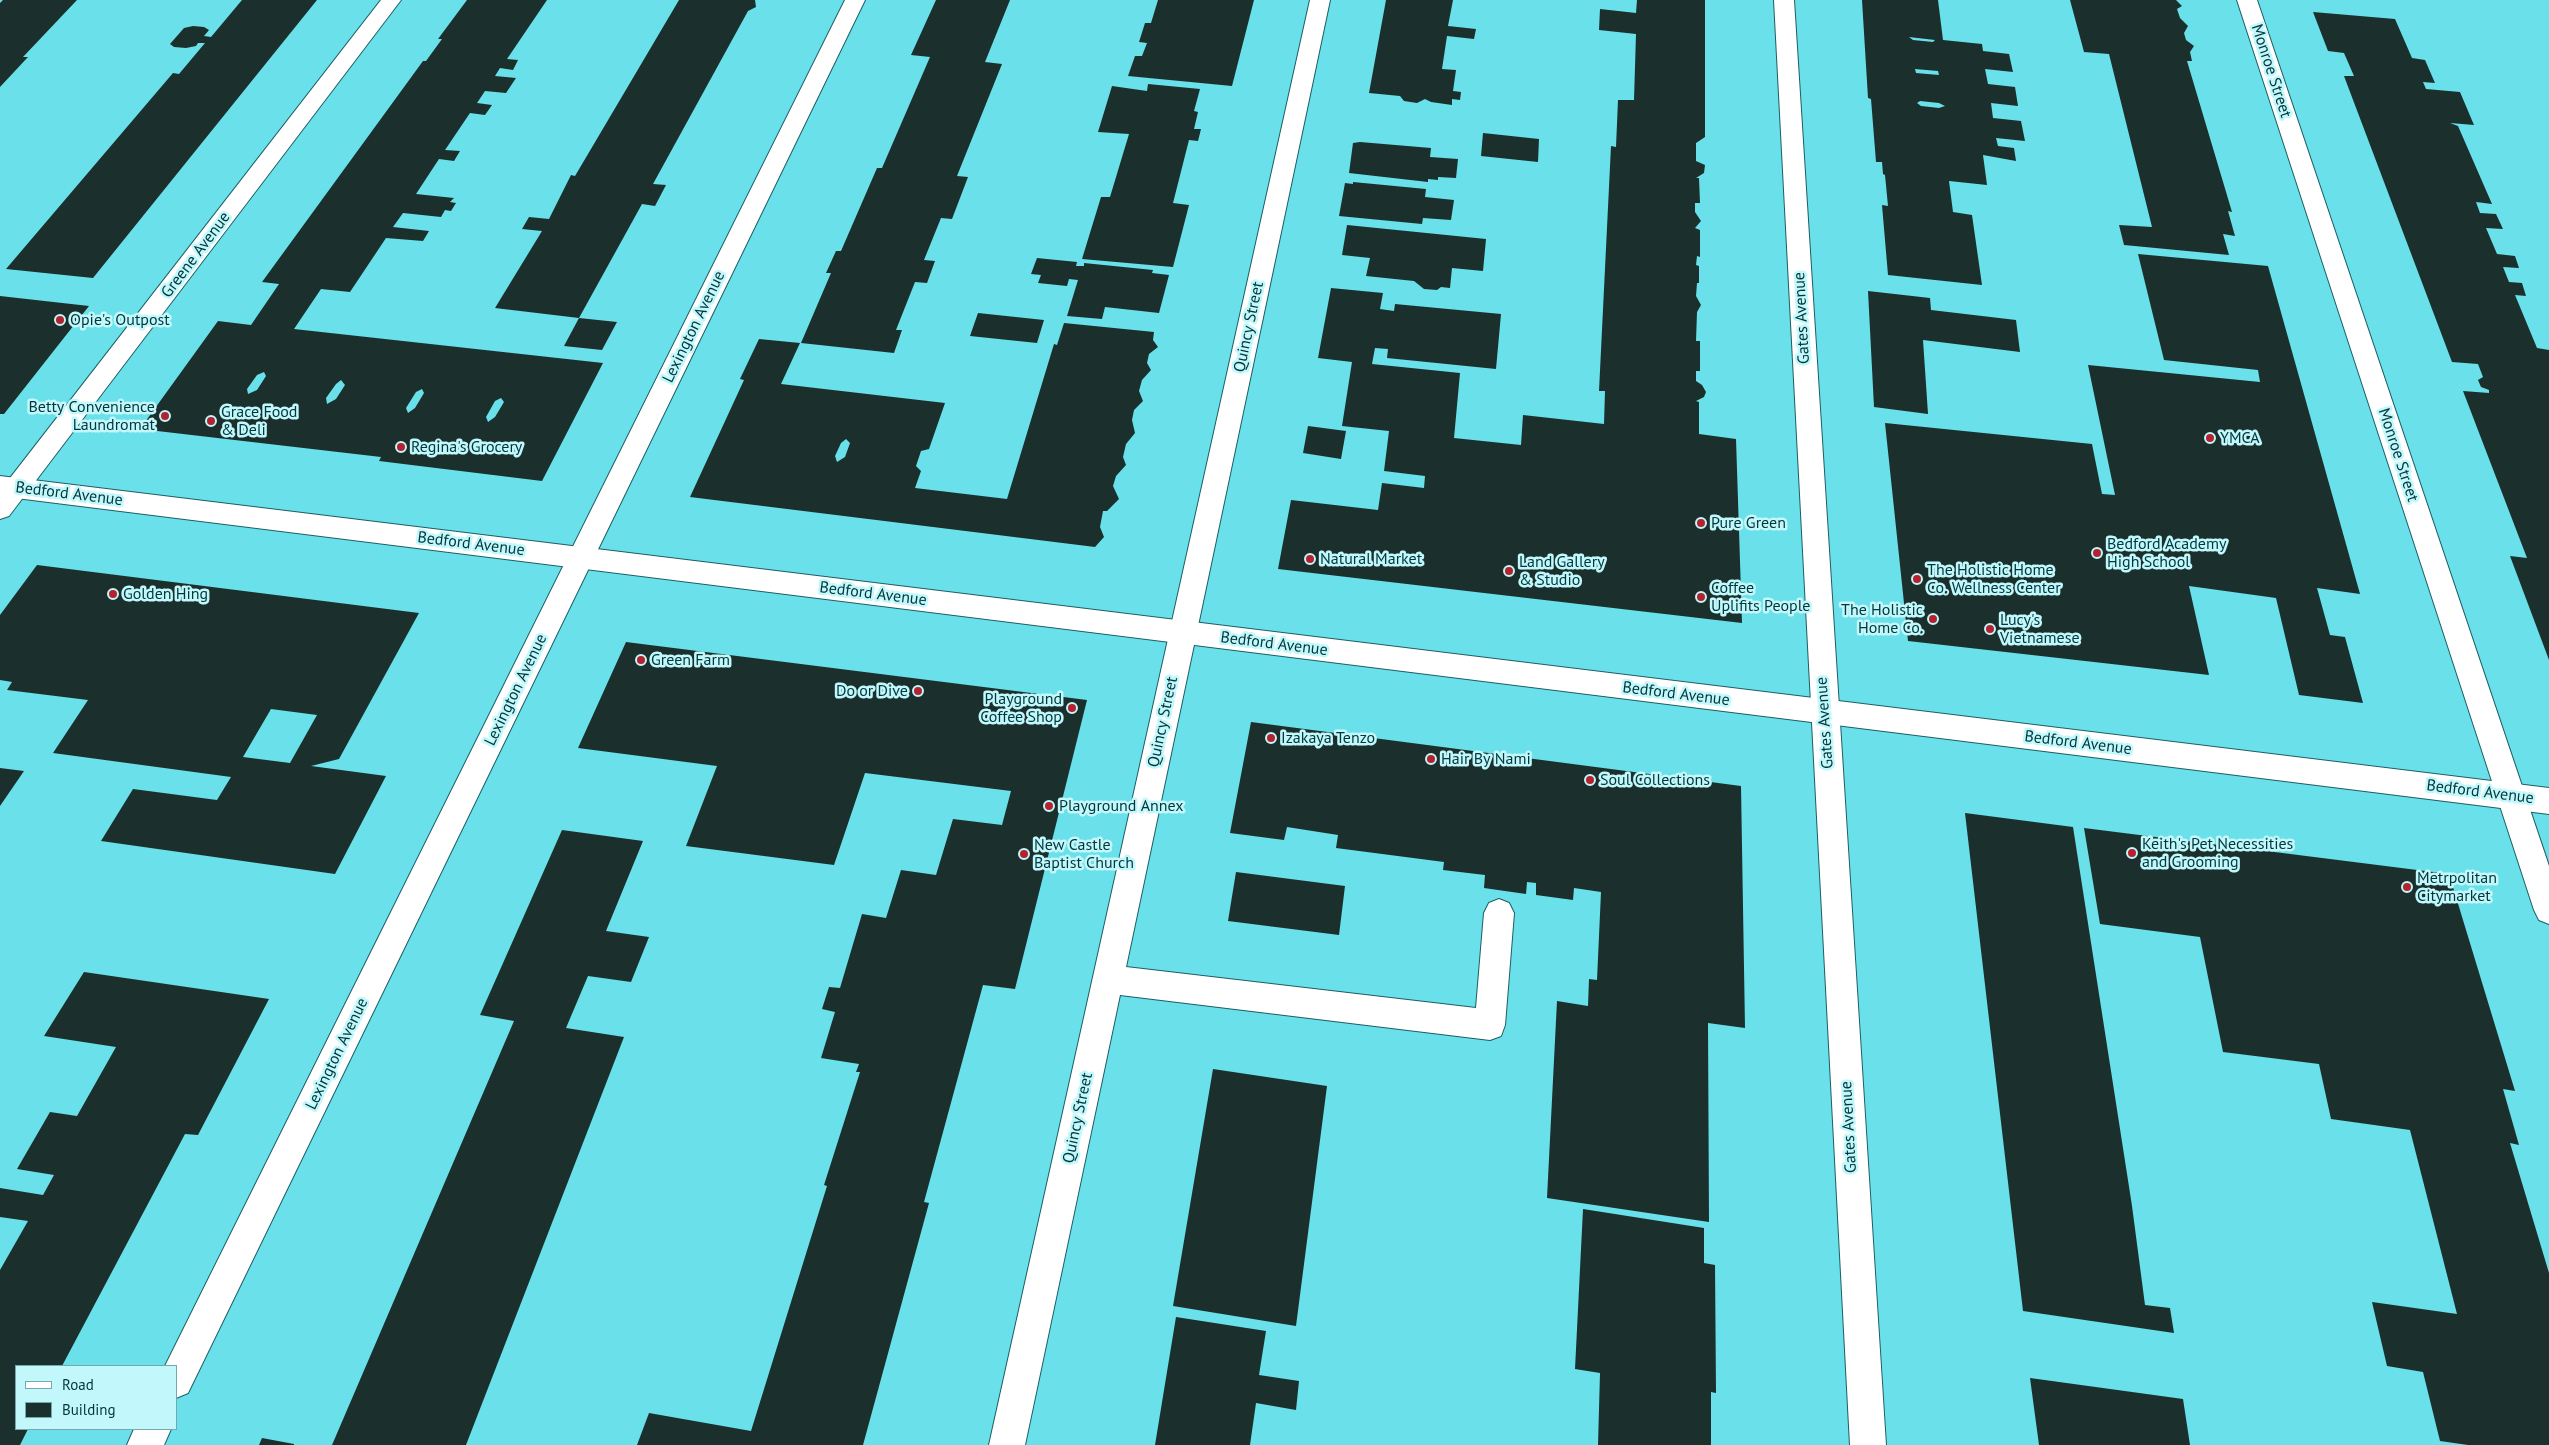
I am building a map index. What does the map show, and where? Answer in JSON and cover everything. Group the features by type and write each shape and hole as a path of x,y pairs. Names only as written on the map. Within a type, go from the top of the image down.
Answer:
{"street":[{"name":"Greene Avenue","path":"0,509 8,487 391,0"},
{"name":"Lexington Avenue","path":"178,1377 855,0"},
{"name":"Quincy Street","path":"1007,1445 1320,0"},
{"name":"Gates Avenue","path":"1784,0 1868,1445"},
{"name":"Monroe Street","path":"2247,0 2549,910"},
{"name":"Bedford Avenue","path":"8,487 2549,801"},
{"path":"1108,979 1490,1025 1499,913"},
{"path":"145,1445 152,1430"}],"building":[{"path":"3,0 77,0 23,57 28,57 0,87 0,3"},
{"path":"242,0 317,0 93,278 6,269 173,73 179,74 205,43 198,43 196,46 186,48 174,47 170,44 184,28 193,26 204,27 209,30 204,36 211,37"},
{"path":"467,0 547,0 507,59 518,60 513,70 500,68 495,76 516,78 506,93 485,91 477,103 492,105 485,115 470,113 445,150 460,151 454,161 439,159 416,194 454,198 450,202 456,203 451,211 445,210 441,217 403,213 393,227 429,231 423,241 386,238 350,292 321,289 294,329 603,363 542,481 379,461 381,457 140,429 218,321 251,325 279,284 262,282 423,61 426,61 442,39 438,39","holes":["264,372 266,376 257,390 248,394 247,389 257,375","341,380 345,385 336,399 327,404 326,398","422,389 424,393 415,408 408,413 406,408 416,392","501,398 504,402 495,417 488,422 486,417 495,401"]},
{"path":"679,0 755,0 756,7 748,11 653,184 666,185 655,206 642,204 579,318 495,308 542,231 522,229 529,217 549,219 571,175 575,176"},
{"path":"936,0 1010,0 985,62 1002,64 957,176 968,177 952,219 941,218 924,260 935,261 927,283 915,282 896,330 902,330 894,353 801,343 831,273 826,273 836,251 841,251 877,168 882,168 930,57 911,55"},
{"path":"1158,0 1254,0 1232,86 1128,76 1135,56 1142,56 1147,43 1139,42 1145,23 1151,23"},
{"path":"1386,0 1453,0 1448,26 1476,29 1474,39 1447,36 1442,69 1456,70 1453,91 1461,92 1460,100 1452,99 1452,105 1431,102 1425,99 1417,103 1404,101 1400,96 1369,93"},
{"path":"1637,0 1705,0 1705,137 1696,143 1696,161 1705,165 1704,173 1696,178 1699,178 1700,203 1695,203 1695,212 1701,221 1695,228 1700,230 1700,257 1697,256 1696,265 1699,266 1699,283 1697,283 1696,296 1701,305 1697,312 1696,341 1700,341 1700,371 1696,371 1696,381 1702,385 1706,392 1704,397 1696,401 1699,402 1699,434 1736,439 1742,623 1278,569 1291,500 1378,510 1382,483 1424,488 1425,476 1384,471 1389,431 1342,426 1352,362 1318,358 1331,288 1383,293 1380,309 1394,311 1395,304 1501,314 1496,369 1387,358 1388,349 1375,348 1372,364 1460,373 1454,438 1521,445 1523,415 1604,424 1605,391 1599,391 1611,146 1616,147 1618,100 1634,100 1636,34 1599,30 1600,9 1636,13"},
{"path":"1862,0 1938,0 1943,40 1982,44 1983,51 2009,54 2013,72 1985,69 1988,84 2015,87 2018,106 1991,103 1993,118 2021,121 2025,141 1996,138 1998,146 2014,148 2016,161 1983,155 1987,185 1949,181 1953,212 1972,215 1982,285 1888,275 1882,205 1888,206 1885,175 1883,174 1882,162 1876,162 1871,99 1868,98","holes":["1909,37 1935,40 1933,42 1913,40","1915,69 1938,71 1939,75 1916,73","1920,101 1939,103 1945,106 1939,108 1921,106 1917,103"]},
{"path":"2070,0 2176,0 2182,6 2177,9 2180,18 2188,26 2184,33 2186,40 2194,46 2190,52 2192,61 2187,61 2232,212 2228,211 2235,236 2223,234 2229,255 2124,245 2119,225 2152,227 2109,54 2084,52"},
{"path":"2313,12 2395,19 2412,58 2425,60 2435,83 2423,82 2426,89 2460,92 2474,125 2450,123 2458,126 2492,204 2476,202 2480,213 2496,214 2503,229 2486,228 2497,254 2515,256 2519,268 2503,267 2509,282 2522,283 2526,296 2515,295 2537,348 2549,350 2549,660 2510,556 2527,558 2463,391 2489,393 2489,390 2481,387 2478,380 2483,377 2478,364 2452,362 2344,76 2354,76 2344,53 2328,51"},
{"path":"1148,84 1200,89 1194,111 1198,112 1194,129 1201,129 1198,141 1189,140 1173,203 1189,205 1173,267 1082,259 1101,197 1110,197 1129,134 1098,132 1112,86 1147,91"},
{"path":"1483,133 1539,139 1538,162 1481,156"},
{"path":"1353,143 1431,148 1430,157 1458,159 1456,178 1438,177 1438,180 1428,179 1428,182 1349,173"},
{"path":"1353,182 1426,189 1425,197 1454,200 1451,220 1423,218 1422,224 1339,216 1345,183 1353,184"},
{"path":"1347,225 1486,239 1483,271 1452,268 1450,288 1441,287 1437,290 1424,289 1414,281 1366,276 1370,258 1342,255"},
{"path":"2138,254 2268,266 2360,594 2317,588 2330,635 2345,637 2363,703 2299,695 2276,598 2189,586 2209,675 1908,641 1885,423 2092,444 2102,494 2115,495 2088,365 2260,382 2258,370 2164,360"},
{"path":"1037,258 1077,262 1076,266 1084,266 1084,263 1153,270 1152,273 1169,275 1159,313 1105,307 1102,319 1067,316 1078,280 1069,279 1067,286 1038,283 1041,275 1031,274"},
{"path":"1868,291 1930,298 1931,310 2016,320 2020,352 1923,340 1928,414 1874,407"},
{"path":"0,296 89,306 4,414 0,414"},
{"path":"978,313 1044,320 1037,343 970,336"},
{"path":"579,318 617,322 602,350 564,346"},
{"path":"1064,323 1154,332 1153,340 1158,347 1149,354 1147,363 1151,370 1142,380 1139,391 1143,401 1134,410 1132,420 1135,433 1126,444 1123,457 1126,465 1116,476 1113,486 1119,499 1107,511 1103,511 1100,527 1104,537 1095,547 690,497 744,380 740,379 759,339 800,343 781,384 945,403 929,449 921,451 916,466 921,471 915,488 1007,499 1054,344 1057,345","holes":["846,439 850,443 845,457 837,462 835,456 841,443"]},
{"path":"1308,426 1346,431 1341,459 1303,453"},
{"path":"37,565 419,613 339,759 311,766 386,776 335,874 101,841 133,789 217,800 231,777 53,753 88,700 7,690 12,682 0,680 0,615","holes":["271,709 317,715 290,763 243,757"]},
{"path":"626,642 1087,700 1015,989 983,985 924,1202 929,1203 863,1445 637,1445 649,1413 751,1431 827,1186 824,1185 860,1072 856,1072 859,1064 821,1058 835,1012 822,1009 829,987 840,988 862,914 886,918 901,870 936,875 953,819 1002,825 1011,791 865,773 834,865 686,846 717,766 578,748"},
{"path":"1251,722 1741,786 1745,1028 1708,1023 1709,1222 1547,1198 1557,1001 1588,1006 1589,979 1597,980 1601,892 1574,888 1573,900 1536,895 1536,883 1527,882 1526,894 1484,888 1485,875 1443,870 1444,862 1336,848 1338,835 1287,827 1284,840 1230,833"},
{"path":"0,768 24,771 0,806"},
{"path":"1965,813 2073,827 2132,1206 2145,1305 2170,1308 2174,1333 2023,1311"},
{"path":"2084,828 2449,874 2515,1091 2503,1089 2519,1145 2510,1143 2549,1273 2549,1445 2468,1445 2440,1441 2423,1372 2387,1366 2372,1302 2457,1314 2410,1130 2331,1119 2319,1064 2223,1052 2200,937 2100,924"},
{"path":"562,830 643,841 606,931 649,937 631,982 588,976 566,1028 624,1037 466,1445 332,1445 514,1021 480,1015"},
{"path":"1236,872 1345,886 1339,935 1228,921"},
{"path":"84,972 269,999 198,1135 185,1134 63,1365 15,1365 15,1430 28,1430 20,1445 0,1445 0,1270 28,1221 0,1217 0,1188 43,1195 54,1175 17,1169 50,1112 77,1116 116,1047 44,1036"},
{"path":"1213,1069 1327,1086 1296,1326 1173,1306"},
{"path":"1583,1209 1704,1228 1704,1263 1715,1265 1716,1393 1711,1392 1711,1445 1598,1445 1600,1373 1575,1369"},
{"path":"1176,1317 1266,1331 1259,1375 1299,1381 1296,1410 1256,1403 1250,1445 1155,1445"},
{"path":"2030,1378 2183,1399 2190,1445 2039,1445"},
{"path":"262,1438 294,1444 294,1445 259,1445"}],"place":[{"name":"Opie's Outpost","path":"60,320"},
{"name":"Betty Convenience Laundromat","path":"165,416"},
{"name":"Grace Food & Deli","path":"211,421"},
{"name":"YMCA","path":"2210,438"},
{"name":"Regina's Grocery","path":"401,447"},
{"name":"Pure Green","path":"1701,523"},
{"name":"Bedford Academy High School","path":"2097,553"},
{"name":"Natural Market","path":"1310,559"},
{"name":"Land Gallery & Studio","path":"1509,571"},
{"name":"The Holistic Home Co. Wellness Center","path":"1917,579"},
{"name":"Golden Hing","path":"113,594"},
{"name":"Coffee Uplifits People","path":"1701,597"},
{"name":"The Holistic Home Co.","path":"1933,619"},
{"name":"Lucy's Vietnamese","path":"1990,629"},
{"name":"Green Farm","path":"641,660"},
{"name":"Do or Dive","path":"918,691"},
{"name":"Playground Coffee Shop","path":"1072,708"},
{"name":"Izakaya Tenzo","path":"1271,738"},
{"name":"Hair By Nami","path":"1431,759"},
{"name":"Soul Collections","path":"1590,780"},
{"name":"Playground Annex","path":"1049,806"},
{"name":"Keith's Pet Necessities and Grooming","path":"2132,853"},
{"name":"New Castle Baptist Church","path":"1024,854"},
{"name":"Metrpolitan Citymarket","path":"2407,887"}]}
